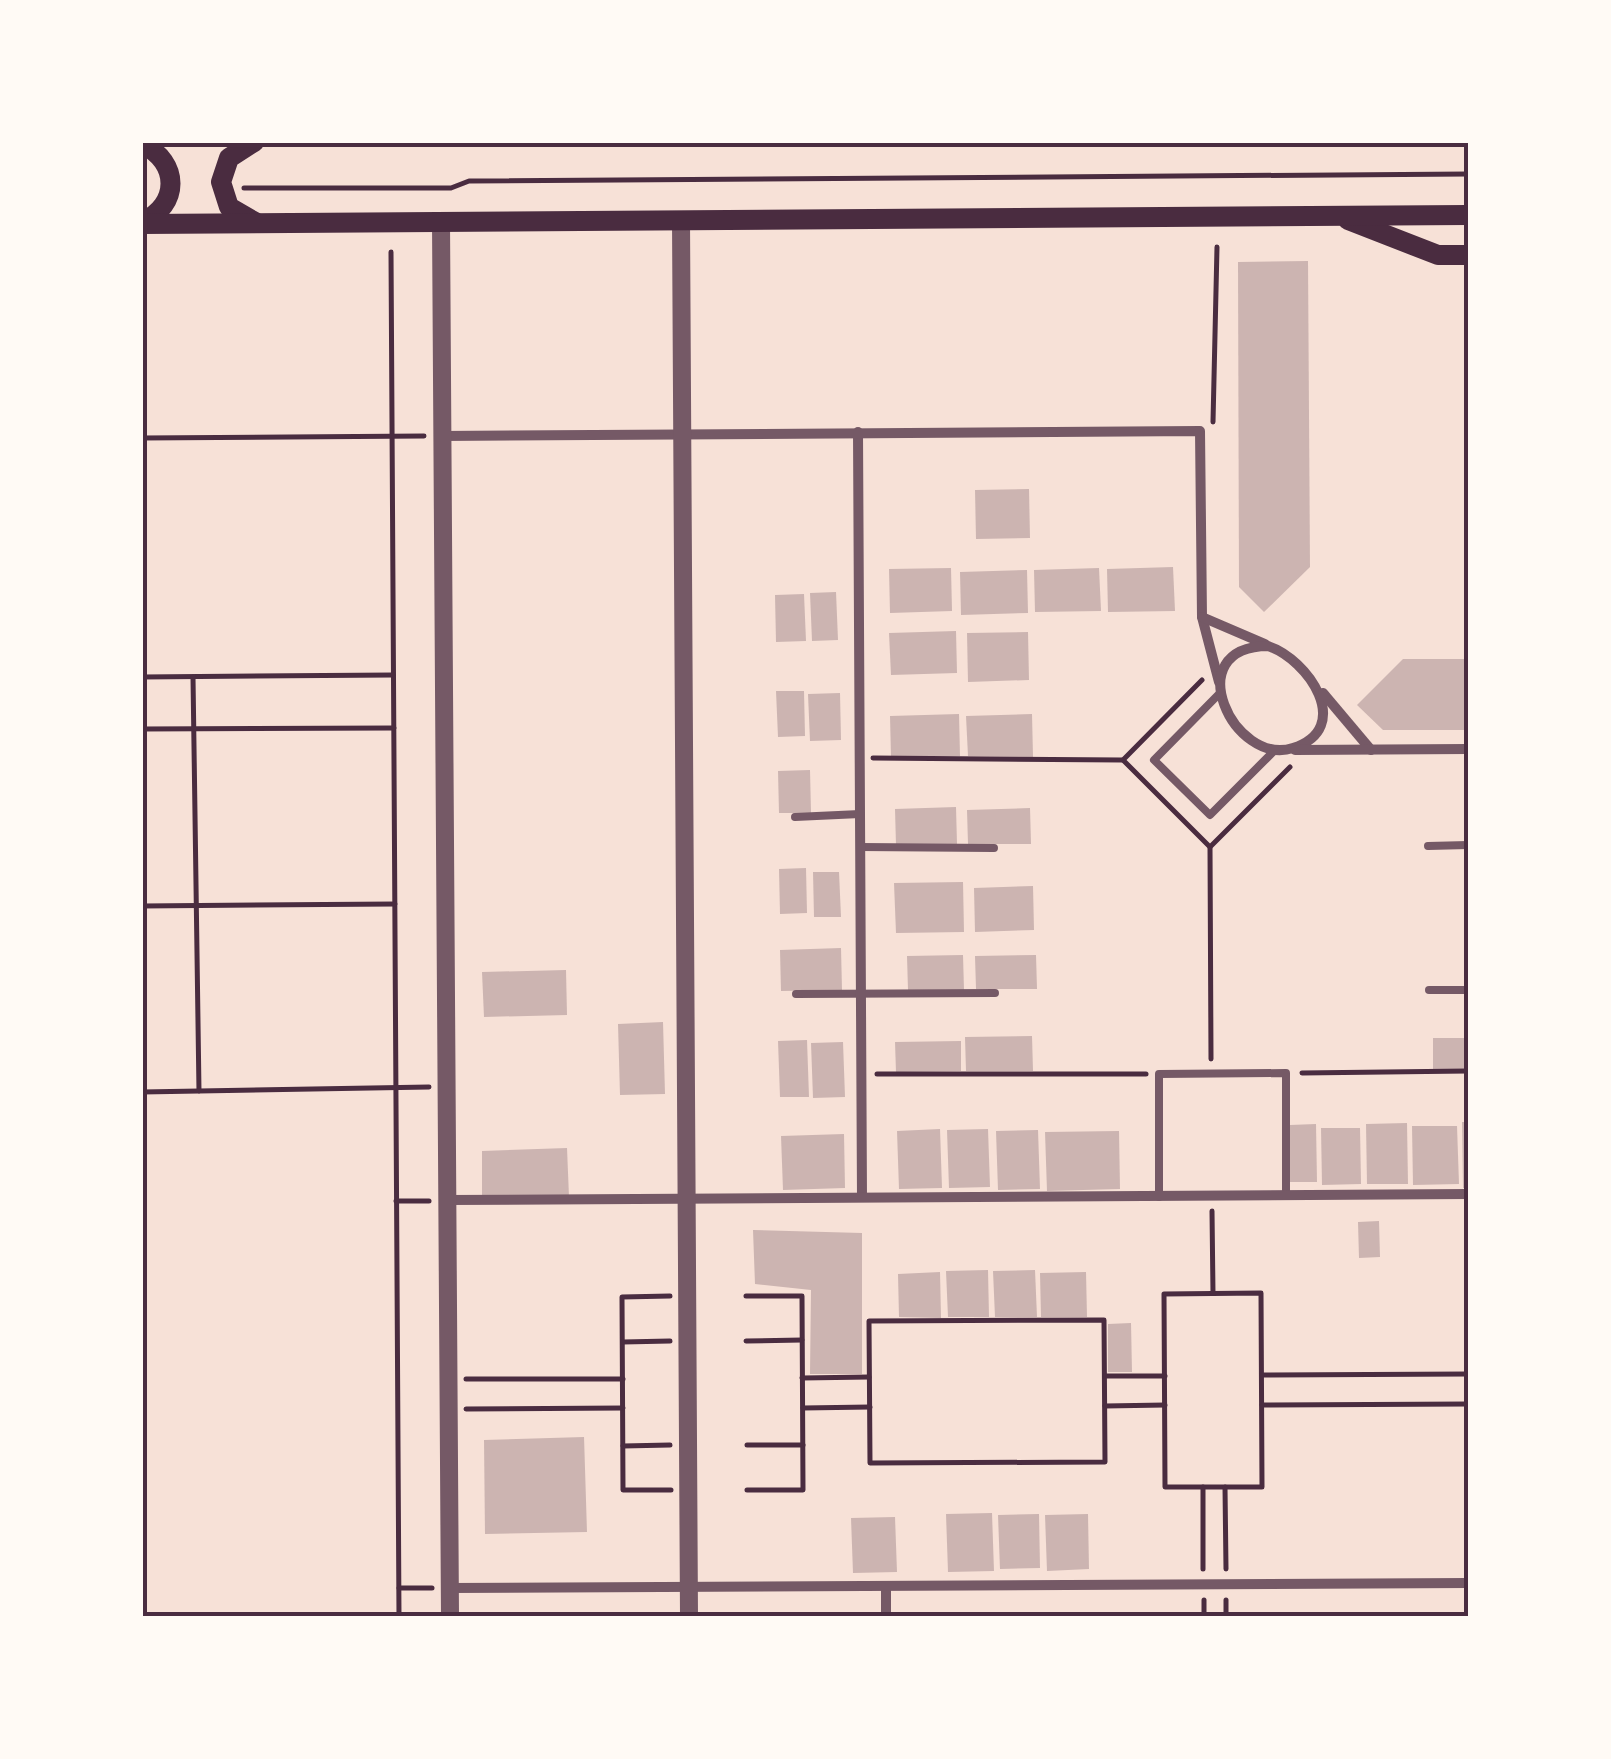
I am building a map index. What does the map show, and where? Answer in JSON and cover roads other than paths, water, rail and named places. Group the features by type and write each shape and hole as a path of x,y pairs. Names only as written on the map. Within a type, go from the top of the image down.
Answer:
{"main road":[{"path":"254,142 228,158 222,188 238,216 262,223"},
{"path":"142,144 164,159 172,183 164,207 142,223"},
{"path":"142,223 1468,215"},
{"path":"1336,216 1438,255 1468,255"}],"street":[{"path":"681,220 689,1616"},
{"path":"441,222 450,1616"},
{"path":"442,436 1200,431 1202,617 1224,708 1262,746 1281,750 1468,748"},
{"path":"858,432 862,1196"},
{"path":"1202,617 1281,650 1371,750"},
{"path":"1220,688 1232,658 1242,651 1255,646 1281,650"},
{"path":"1281,750 1300,746 1319,727 1323,714 1319,688"},
{"path":"447,1200 1468,1194"},
{"path":"450,1588 1468,1584"},
{"path":"886,1586 886,1616"}],"lane":[{"path":"1220,688 1154,760 1210,815 1281,750"},
{"path":"795,817 860,814"},
{"path":"1428,846 1468,845"},
{"path":"860,847 994,848"},
{"path":"1429,990 1468,990"},
{"path":"796,994 995,993"},
{"path":"1160,1197 1159,1074 1286,1074 1286,1196"}]}
